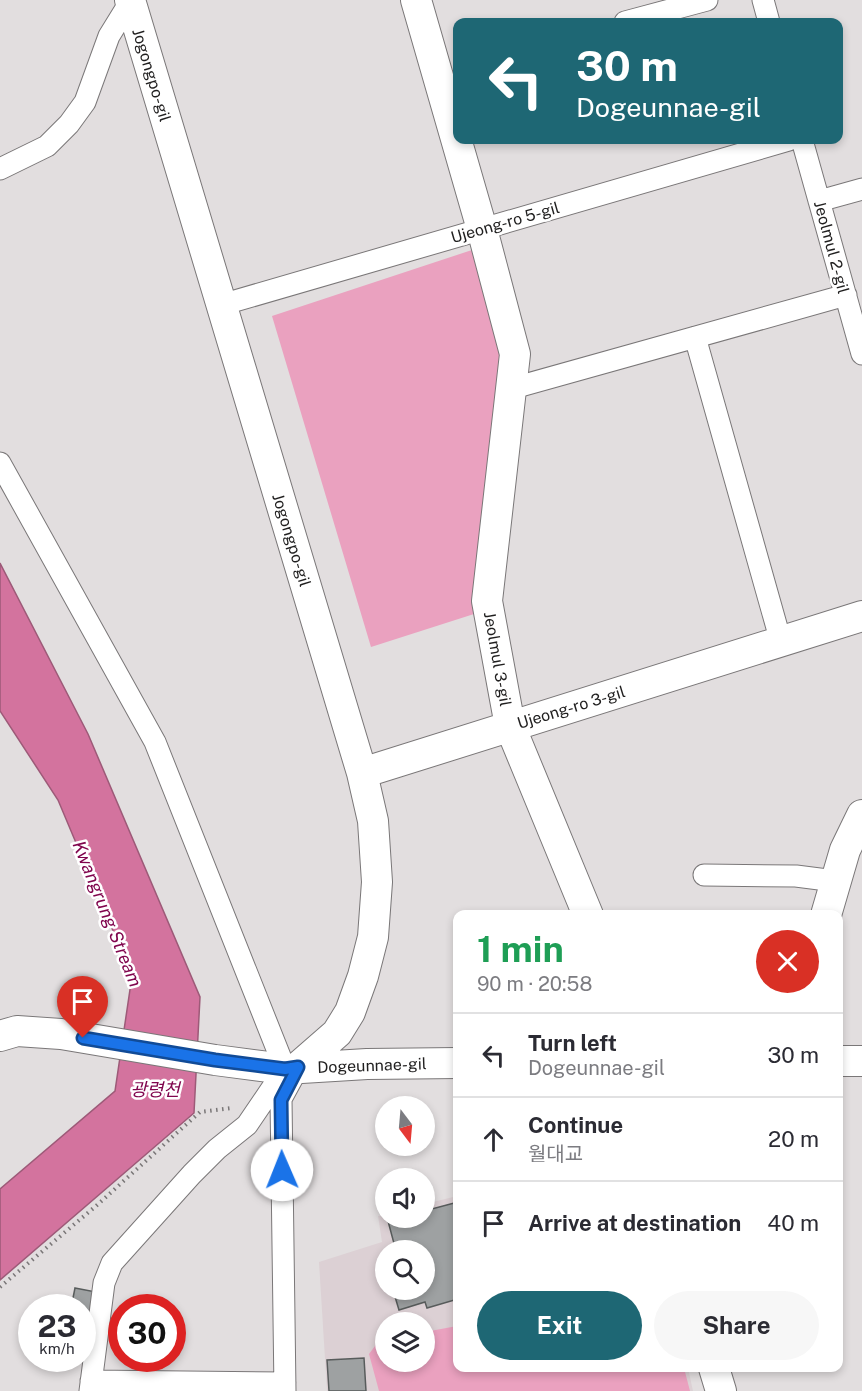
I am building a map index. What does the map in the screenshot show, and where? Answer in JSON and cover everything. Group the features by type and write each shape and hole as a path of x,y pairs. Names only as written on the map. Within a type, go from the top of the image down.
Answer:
{"street":[{"name":"Jeolmul 3-gil","path":"416,0 448,71 453,94"},
{"path":"640,18 708,0"},
{"path":"763,0 768,18"},
{"path":"0,169 47,146 69,124 85,102 109,36 130,1"},
{"name":"Jogongpo-gil","path":"130,1 362,773 373,821 377,882 373,937 363,976 350,1012 337,1033 291,1068"},
{"name":"Jeolmul 3-gil","path":"464,144 482,229 515,354 487,601 510,726 586,910"},
{"name":"Ujeong-ro 5-gil","path":"221,305 775,144"},
{"name":"Jeolmul 2-gil","path":"803,144 862,354"},
{"path":"819,201 862,189"},
{"path":"510,389 846,295"},
{"path":"695,337 781,642"},
{"path":"0,463 155,742 291,1068 281,1100 285,1387 90,1386 104,1283 112,1263 192,1174 217,1149 247,1125 291,1068"},
{"name":"Ujeong-ro 3-gil","path":"362,773 862,616"},
{"path":"827,910 845,850 862,814"},
{"path":"704,875 796,876 835,880"},
{"name":"Dogeunnae-gil","path":"0,1036 16,1031 61,1034 215,1060 291,1068 453,1063"},
{"path":"843,1061 862,1061"},
{"path":"715,1372 721,1391"}],"path":[{"path":"0,1287 96,1206 200,1112 262,1104"}],"shaded area":[{"path":"475,249 504,358 474,614 371,647 272,316"},
{"path":"453,1197 453,1372 689,1372 693,1391 327,1391 319,1262 375,1244 375,1300 435,1300 435,1240 382,1240 380,1228 435,1228 435,1202"},
{"path":"453,1327 453,1372 685,1372 690,1391 379,1391 369,1354 375,1346 375,1372 435,1372 435,1330"}],"water":[{"name":"광령천","path":"0,563 88,734 200,997 194,1113 0,1280 0,1189 115,1091 132,976 58,800 0,711"}],"building":[{"path":"453,1203 453,1300 427,1308 425,1302 399,1310 396,1300 435,1300 435,1240 393,1240 390,1228 435,1228 435,1208"},
{"path":"75,1288 96,1292 96,1294 74,1294"},
{"path":"364,1358 366,1391 329,1391 327,1360"}],"route":[{"path":"83,1038 215,1060 285,1069 298,1067 281,1100 282,1170"}],"water label":[{"name":"Kwangrung Stream","path":"107,914"}]}
